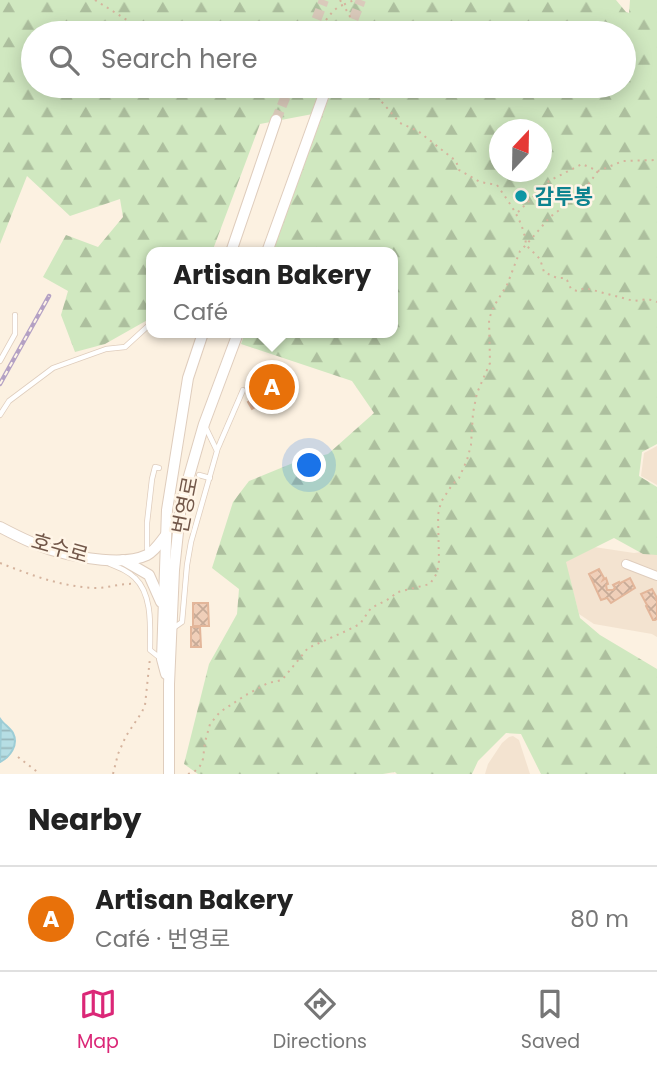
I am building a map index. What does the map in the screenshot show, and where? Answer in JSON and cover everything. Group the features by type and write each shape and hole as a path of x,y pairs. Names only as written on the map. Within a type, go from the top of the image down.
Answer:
{"street":[{"path":"269,247 323,98"},
{"path":"233,247 276,120"},
{"name":"번영로","path":"169,684 162,659 167,510 188,378 202,338"},
{"name":"번영로","path":"169,774 169,684 174,570 181,504 204,424 236,338"},
{"name":"호수로","path":"0,527 55,551 96,559 123,560 150,554 166,535"},
{"path":"123,560 149,575 164,610"},
{"path":"626,564 657,576"}],"lane":[{"path":"0,361 15,334 15,315"},
{"path":"0,415 9,401 53,368 106,349 125,347 146,328"},
{"path":"172,630 182,622 191,542 217,451 243,390"},
{"path":"204,424 217,451"},
{"path":"147,549 152,479 155,467 159,468"},
{"path":"199,475 210,478"},
{"path":"96,559 127,571 138,580 148,605 150,650 162,659"},
{"path":"142,587 147,581"}],"path":[{"path":"95,0 130,21"},
{"path":"340,0 352,21"},
{"path":"325,21 335,8 354,0"},
{"path":"378,98 400,123 418,131 456,161 459,170 480,182 497,186 516,214 525,232 526,244 540,259 544,272 557,278 565,278 571,289 585,288 634,301 648,299 657,302"},
{"path":"188,774 194,772 204,759 210,724 220,712 268,683 282,680 308,648 360,624 371,608 398,592 430,584 437,573 439,561 438,515 441,502 467,460 477,393 490,363 489,319 507,285 520,251 550,216 582,192 598,171 623,161 657,160"},
{"path":"516,214 549,181 582,164 598,171"},
{"path":"0,563 48,581 86,587 126,584 142,587"},
{"path":"113,774 122,745 145,705 150,650"},
{"path":"18,757 40,774"}],"shaded area":[{"path":"657,446 657,485 641,476 644,453"},
{"path":"581,545 634,553 657,550 657,637 594,624 579,614 562,550"},
{"path":"513,736 519,740 530,774 485,774 488,764 502,743"}],"green space":[{"path":"0,0 616,0 629,13 630,0 657,0 657,444 642,452 639,476 657,487 657,555 643,554 614,538 566,562 580,618 600,635 657,669 657,774 541,774 521,734 506,733 478,761 472,774 198,774 184,764 209,664 237,614 239,589 212,568 233,502 249,481 293,463 328,454 374,413 352,381 241,344 243,338 398,338 398,247 274,247 318,113 260,124 214,247 146,247 146,321 105,344 75,352 61,315 68,291 43,277 66,235 98,247 123,217 120,199 70,216 27,176 0,244"}],"water":[{"path":"1,720 12,731 15,742 10,754 0,762"}],"building":[{"path":"269,371 281,392 252,409 248,402 267,390 263,382 259,384 254,375"},
{"path":"599,569 603,580 606,578 607,590 613,590 613,585 619,582 620,585 630,578 635,588 611,603 607,598 601,600 589,574"},
{"path":"652,589 657,598 655,620 641,594"},
{"path":"193,603 208,603 209,626 193,626"},
{"path":"191,627 200,627 201,647 191,647"}],"tunnel":[{"path":"316,21 324,0"},
{"path":"353,21 361,0"},
{"path":"276,120 285,98"}],"railway":[{"path":"0,384 49,296"}],"place":[{"name":"감투봉","path":"521,196"},
{"name":"Artisan Bakery","path":"272,387"}]}
